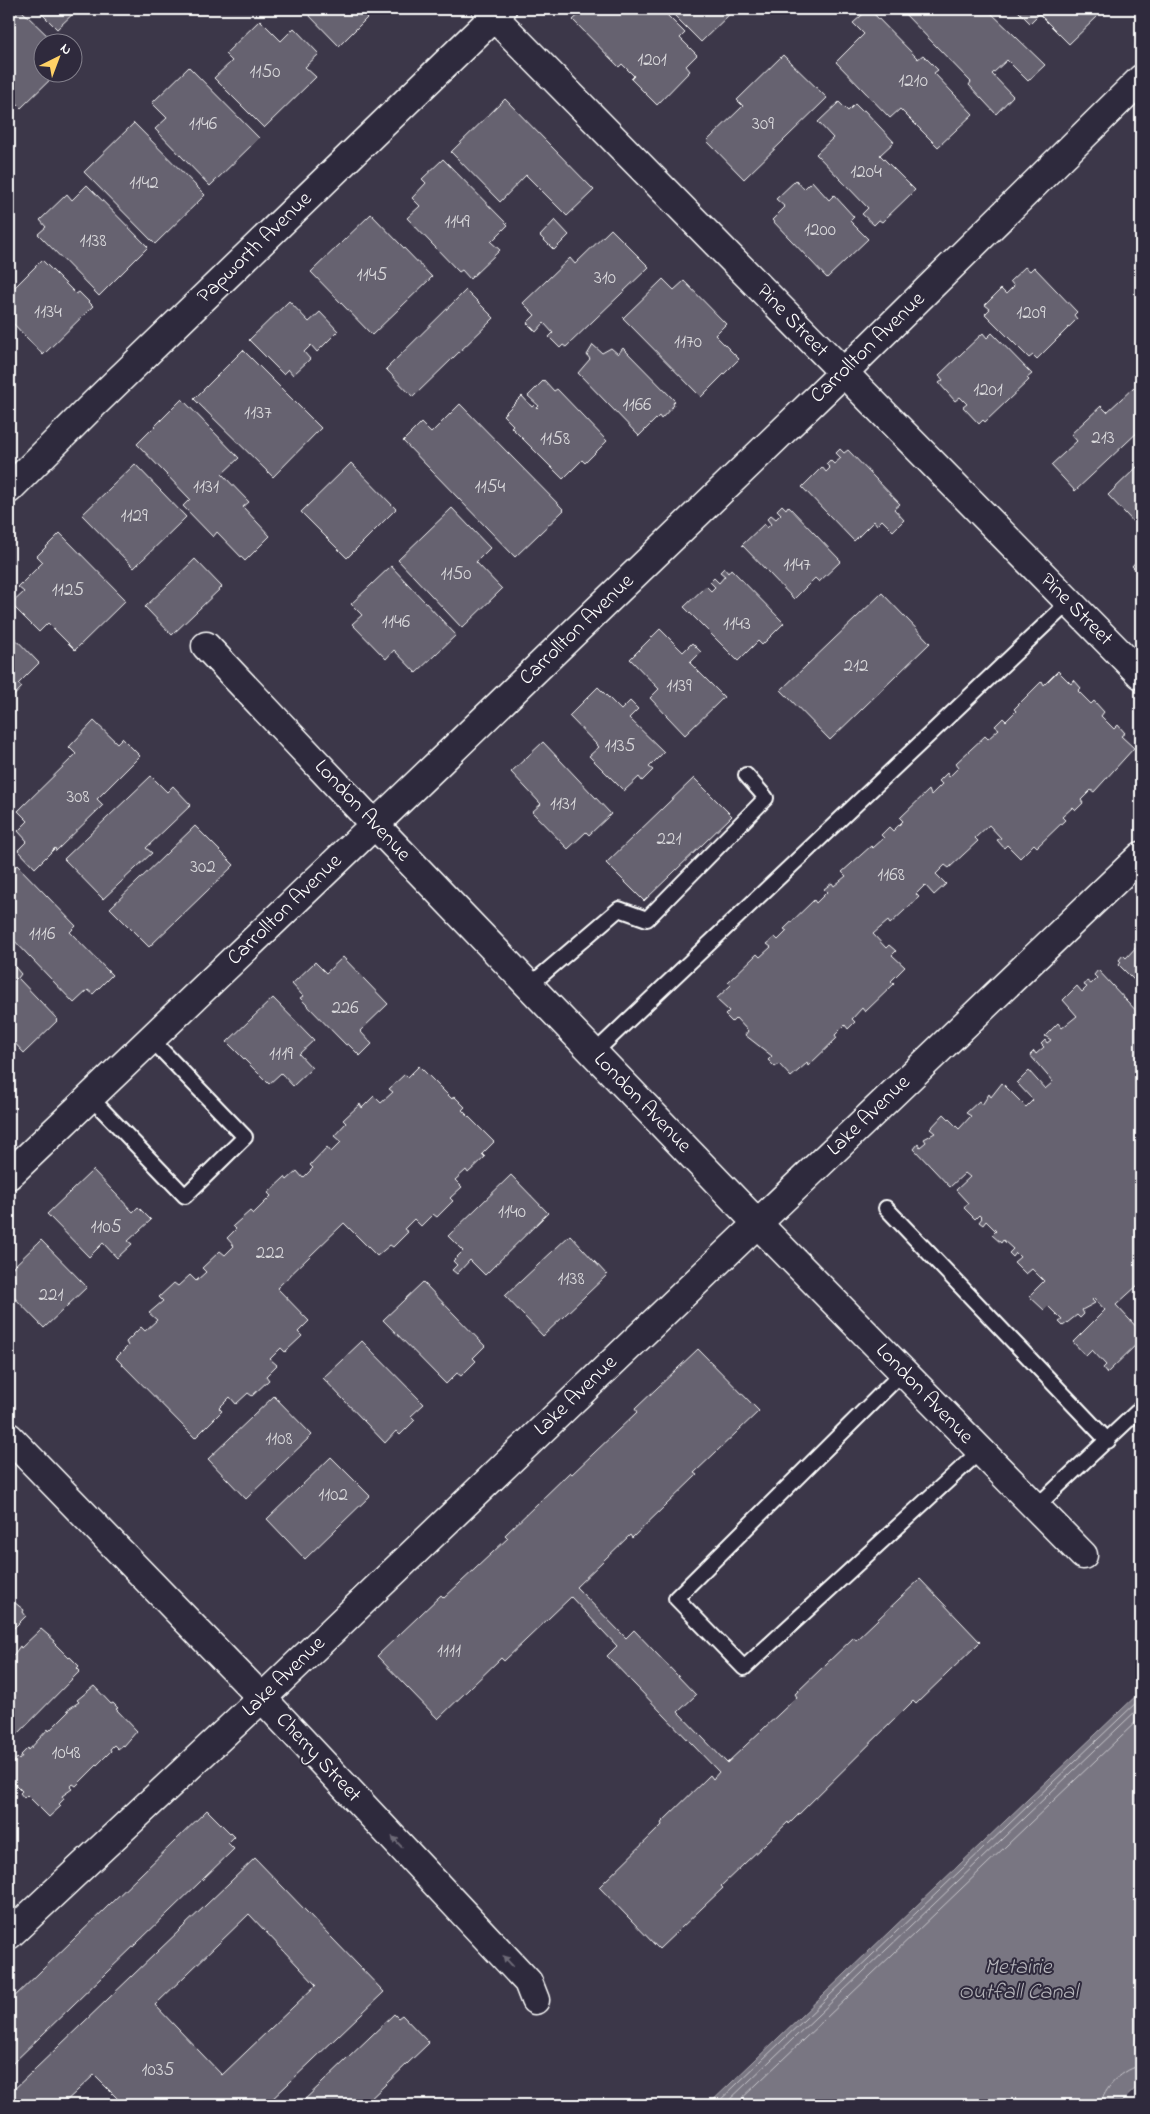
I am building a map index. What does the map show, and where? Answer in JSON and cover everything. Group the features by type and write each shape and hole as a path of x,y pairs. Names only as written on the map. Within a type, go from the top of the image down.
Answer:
{"street":[{"name":"Pine Street","path":"494,11 843,373 1141,675"},
{"name":"Papworth Avenue","path":"9,490 494,11"},
{"name":"Carrollton Avenue","path":"9,1175 843,373 1141,79"},
{"name":"London Avenue","path":"206,646 757,1223 1084,1555"},
{"name":"Lake Avenue","path":"9,1935 262,1698 1141,856"},
{"name":"Cherry Street","path":"9,1437 262,1698 528,1982 535,2000"}],"lane":[{"path":"594,1054 1069,602"},
{"path":"530,986 618,909 647,919 766,798 746,775"},
{"path":"90,1097 186,1196 246,1137 151,1039"},
{"path":"886,1208 1108,1441"},
{"path":"903,1372 676,1598 737,1661 744,1668 980,1451"},
{"path":"1037,1506 1141,1408"}],"water":[{"name":"Metairie Outfall Canal","path":"1141,1691 1141,2083 1118,2105 708,2105"}],"building":[{"path":"9,9 20,9 44,32 32,32 32,82 48,82 21,108 9,96"},
{"path":"37,9 78,9 57,29"},
{"path":"306,9 376,9 339,46 305,11"},
{"path":"585,9 661,9 685,33 680,38 697,55 686,66 690,71 657,105 631,79 634,76 622,64 619,67 573,20"},
{"path":"668,9 731,9 733,11 701,42"},
{"path":"869,9 918,59 923,55 938,70 934,73 973,114 938,147 900,109 890,118 836,62 864,34 853,23"},
{"path":"900,9 987,9 1045,65 1028,81 1007,60 992,74 1013,96 996,114 969,85 971,82"},
{"path":"1016,9 1093,9 1099,15 1069,44 1039,14 1030,23"},
{"path":"260,20 281,41 294,28 319,54 305,67 316,77 264,128 214,78 232,61 225,54"},
{"path":"783,55 827,98 744,179 707,141 743,106 737,100"},
{"path":"189,67 259,138 210,186 155,129 167,118 152,103"},
{"path":"505,99 594,190 567,216 526,175 500,202 451,152"},
{"path":"839,102 848,111 855,104 862,111 864,110 894,142 880,155 915,190 882,222 879,220 874,225 862,214 868,208 816,154 833,138 818,122"},
{"path":"134,123 205,195 155,244 84,172"},
{"path":"443,159 508,225 491,242 500,250 470,279 462,270 459,272 407,218 420,206 412,198 426,183 422,179"},
{"path":"796,180 804,189 812,181 829,200 834,195 854,217 850,221 868,239 827,278 772,220 785,207 776,199"},
{"path":"87,185 148,247 99,296 38,234 46,227 40,220 67,194 72,200"},
{"path":"371,214 432,277 372,335 311,272"},
{"path":"555,220 569,235 554,250 540,236"},
{"path":"611,229 649,267 566,347 563,345 560,348 549,337 553,333 544,323 536,332 527,323 535,315 523,303 570,258 575,264"},
{"path":"42,260 76,294 79,292 93,306 43,355 9,319 9,287 12,290"},
{"path":"1025,267 1030,271 1034,267 1077,312 1074,315 1077,319 1037,359 1033,355 1029,358 985,314 990,309 985,305 1001,289 1006,294 1014,286 1010,281"},
{"path":"663,279 674,290 684,281 726,324 715,335 739,359 701,397 623,318"},
{"path":"466,290 494,318 413,397 386,369"},
{"path":"289,301 309,322 320,312 338,331 317,352 311,345 304,352 310,359 293,375 288,369 283,374 249,340"},
{"path":"983,333 987,338 992,333 1032,374 1027,378 1029,380 985,422 983,420 979,424 963,407 967,404 960,397 955,401 939,383 943,380 939,375"},
{"path":"593,345 602,353 611,348 618,354 623,348 675,401 674,405 661,419 659,416 639,436 578,373 590,359 587,355"},
{"path":"243,350 321,428 273,477 194,399"},
{"path":"544,380 554,391 557,389 607,441 585,463 582,460 563,479 511,427 513,425 503,415 522,396 532,407 534,405 537,408 539,406 528,396"},
{"path":"1134,387 1141,395 1141,429 1075,491 1051,465 1077,441 1071,434 1101,406 1107,412"},
{"path":"182,399 239,458 222,474 249,502 243,507 270,536 245,561 217,532 213,537 183,506 190,499 137,444"},
{"path":"460,404 564,510 515,557 403,441 421,423 431,433"},
{"path":"840,449 844,453 848,450 900,504 894,509 904,520 893,531 882,520 877,525 874,521 854,541 802,487 822,467 826,472 830,468 826,464 830,460 834,464 841,458 836,453"},
{"path":"351,463 396,509 347,558 301,512"},
{"path":"1141,463 1141,530 1108,495"},
{"path":"135,464 186,517 134,568 82,515"},
{"path":"782,505 786,509 788,506 841,561 819,582 815,578 794,599 742,545 764,524 767,528 771,524 767,519 771,515 776,519 781,514 777,510"},
{"path":"452,508 490,548 476,562 502,589 462,628 398,560"},
{"path":"60,533 126,600 75,650 48,623 39,632 11,604 24,592 18,587 43,562 37,556"},
{"path":"1141,556 1141,575 1132,566"},
{"path":"195,559 222,587 172,635 145,607"},
{"path":"391,566 456,635 416,673 394,650 386,659 352,624 362,615 351,604"},
{"path":"724,568 728,573 731,569 784,623 762,645 758,641 738,661 684,607 706,586 711,591 715,587 710,582 714,578 719,583 725,576 720,572"},
{"path":"882,593 930,643 830,740 781,690"},
{"path":"660,629 683,652 692,643 701,652 690,663 724,697 685,735 650,698 659,689 630,659"},
{"path":"9,632 39,663 18,684 22,687 9,701"},
{"path":"1058,671 1071,684 1074,680 1081,688 1078,691 1091,704 1094,701 1104,712 1101,716 1114,729 1118,725 1125,733 1121,736 1134,748 1094,792 1091,790 1081,800 1083,803 1076,810 1073,807 1062,817 1065,820 1037,847 1034,844 1020,858 1007,845 1004,848 997,840 1001,838 989,825 975,838 978,841 949,868 945,865 936,874 946,884 934,895 925,885 916,894 919,897 890,924 888,921 873,934 886,948 889,945 896,951 892,955 905,967 891,981 894,984 865,1012 862,1008 852,1019 855,1022 848,1029 845,1025 835,1035 837,1038 808,1066 807,1063 791,1077 779,1064 775,1067 768,1060 772,1056 745,1035 748,1031 736,1018 732,1022 725,1015 729,1011 716,999 731,985 728,982 757,954 760,957 771,947 767,944 775,937 778,940 787,931 784,929 814,900 816,903 827,892 824,889 832,883 834,886 846,876 842,872 871,846 873,848 884,838 881,835 889,827 893,831 903,821 900,818 929,790 931,795 942,784 939,781 947,773 949,777 959,767 956,763 985,736 988,739 999,729 995,726 1003,718 1006,721 1016,711 1014,709 1042,681 1044,685"},
{"path":"598,687 621,710 630,701 638,709 629,718 664,752 649,767 653,770 642,781 639,777 624,791 589,756 599,747 569,716"},
{"path":"94,721 117,743 122,738 140,756 97,799 103,805 56,851 55,848 35,868 18,850 27,841 18,831 28,821 18,811 76,754 69,747"},
{"path":"543,742 611,814 589,835 586,832 568,849 532,812 541,804 511,772"},
{"path":"151,776 167,792 173,786 191,805 146,848 152,853 103,899 64,859"},
{"path":"694,778 732,816 644,901 606,863"},
{"path":"195,826 234,865 149,947 110,908"},
{"path":"17,865 76,926 70,932 112,975 93,994 88,990 74,1003 9,935 9,873"},
{"path":"1141,933 1141,987 1119,965 1121,962 1119,960 1123,955 1126,958 1138,945 1134,940"},
{"path":"343,957 388,1004 360,1031 372,1044 360,1056 348,1044 346,1045 300,998 303,996 292,984 315,962 326,973"},
{"path":"10,961 21,974 18,978 58,1020 24,1053 9,1037"},
{"path":"1098,970 1141,1016 1141,1288 1138,1285 1116,1305 1141,1332 1141,1340 1107,1373 1103,1368 1106,1365 1092,1350 1086,1356 1073,1342 1105,1310 1094,1298 1092,1300 1095,1303 1082,1310 1084,1314 1080,1318 1077,1315 1063,1326 1059,1322 1062,1320 1048,1306 1044,1310 1029,1296 1044,1281 1032,1269 1026,1274 1014,1262 1020,1257 1016,1253 1013,1257 1009,1253 1013,1249 1003,1240 1001,1243 992,1235 996,1231 986,1221 983,1225 979,1222 982,1218 979,1215 975,1219 964,1208 968,1203 956,1190 970,1177 965,1173 950,1187 914,1149 918,1144 920,1147 926,1142 924,1139 935,1133 930,1129 944,1114 959,1129 971,1116 966,1113 979,1101 982,1105 989,1094 991,1097 1002,1083 1026,1107 1033,1100 1017,1083 1029,1071 1045,1089 1053,1082 1030,1055 1034,1051 1036,1054 1044,1047 1041,1044 1045,1040 1047,1043 1051,1040 1045,1036 1058,1023 1062,1028 1077,1016 1063,1000 1077,986 1082,992 1087,987 1084,985 1087,981 1091,984 1097,978 1094,975"},
{"path":"273,998 314,1040 299,1054 312,1068 293,1086 281,1073 269,1084 227,1042"},
{"path":"419,1066 452,1099 454,1096 465,1107 462,1110 494,1142 482,1154 485,1157 468,1173 466,1170 455,1180 462,1187 450,1198 453,1201 437,1217 433,1214 421,1226 414,1219 404,1229 408,1232 393,1247 390,1245 377,1256 344,1223 277,1288 309,1321 298,1332 302,1336 285,1352 281,1348 270,1359 277,1365 266,1376 269,1380 252,1396 248,1393 236,1404 230,1397 219,1408 222,1411 195,1438 116,1358 128,1346 126,1342 141,1327 145,1331 157,1320 149,1313 163,1301 159,1297 174,1283 178,1286 190,1275 196,1281 206,1272 202,1268 220,1251 225,1255 234,1246 227,1238 236,1229 233,1226 250,1211 253,1214 271,1196 268,1193 285,1177 287,1180 297,1171 303,1178 313,1168 310,1165 327,1147 331,1152 341,1142 334,1136 346,1123 343,1120 360,1104 362,1108 374,1096 381,1103 393,1092 389,1089 405,1074 408,1077"},
{"path":"93,1170 133,1212 138,1207 151,1220 128,1241 132,1244 117,1258 103,1243 89,1257 47,1214"},
{"path":"511,1175 548,1213 485,1275 470,1260 457,1274 452,1270 457,1265 453,1261 463,1251 448,1236"},
{"path":"570,1235 607,1275 543,1336 505,1296"},
{"path":"41,1240 87,1287 44,1328 9,1292 9,1271"},
{"path":"423,1282 485,1346 473,1358 476,1361 461,1376 457,1373 446,1384 383,1320"},
{"path":"362,1341 424,1404 411,1416 415,1420 400,1435 396,1431 385,1443 323,1378"},
{"path":"698,1349 759,1411 694,1473 697,1475 632,1538 630,1535 576,1587 626,1638 634,1630 696,1695 678,1712 727,1763 797,1697 795,1694 854,1637 856,1640 920,1579 980,1642 916,1704 913,1701 789,1824 788,1822 721,1886 723,1888 659,1949 599,1887 710,1775 713,1779 719,1772 607,1656 617,1646 571,1597 504,1661 501,1658 438,1719 377,1656 441,1595 444,1598 508,1538 505,1535 570,1472 572,1474 637,1412 635,1409"},
{"path":"274,1396 312,1435 246,1499 208,1459"},
{"path":"331,1457 370,1496 305,1559 267,1519"},
{"path":"9,1598 24,1610 23,1612 26,1616 9,1633"},
{"path":"41,1629 79,1666 77,1668 80,1671 9,1743 9,1661 20,1646 21,1648"},
{"path":"94,1686 111,1704 113,1703 118,1708 116,1709 137,1731 124,1746 118,1749 114,1745 110,1749 111,1751 76,1786 73,1784 70,1787 72,1789 62,1796 64,1799 59,1804 61,1806 49,1817 27,1795 24,1798 20,1793 22,1791 9,1778 9,1769 17,1758 19,1760 28,1748 29,1750 48,1729 49,1731 69,1711 67,1710 79,1702 77,1700"},
{"path":"207,1810 234,1837 228,1843 234,1849 9,2067 9,2002"},
{"path":"255,1858 384,1992 266,2105 124,2105 94,2075 62,2105 9,2105 9,2094","holes":["249,1914 316,1985 222,2075 155,2005"]},
{"path":"394,2014 398,2018 402,2015 429,2043 364,2105 299,2105"}]}
